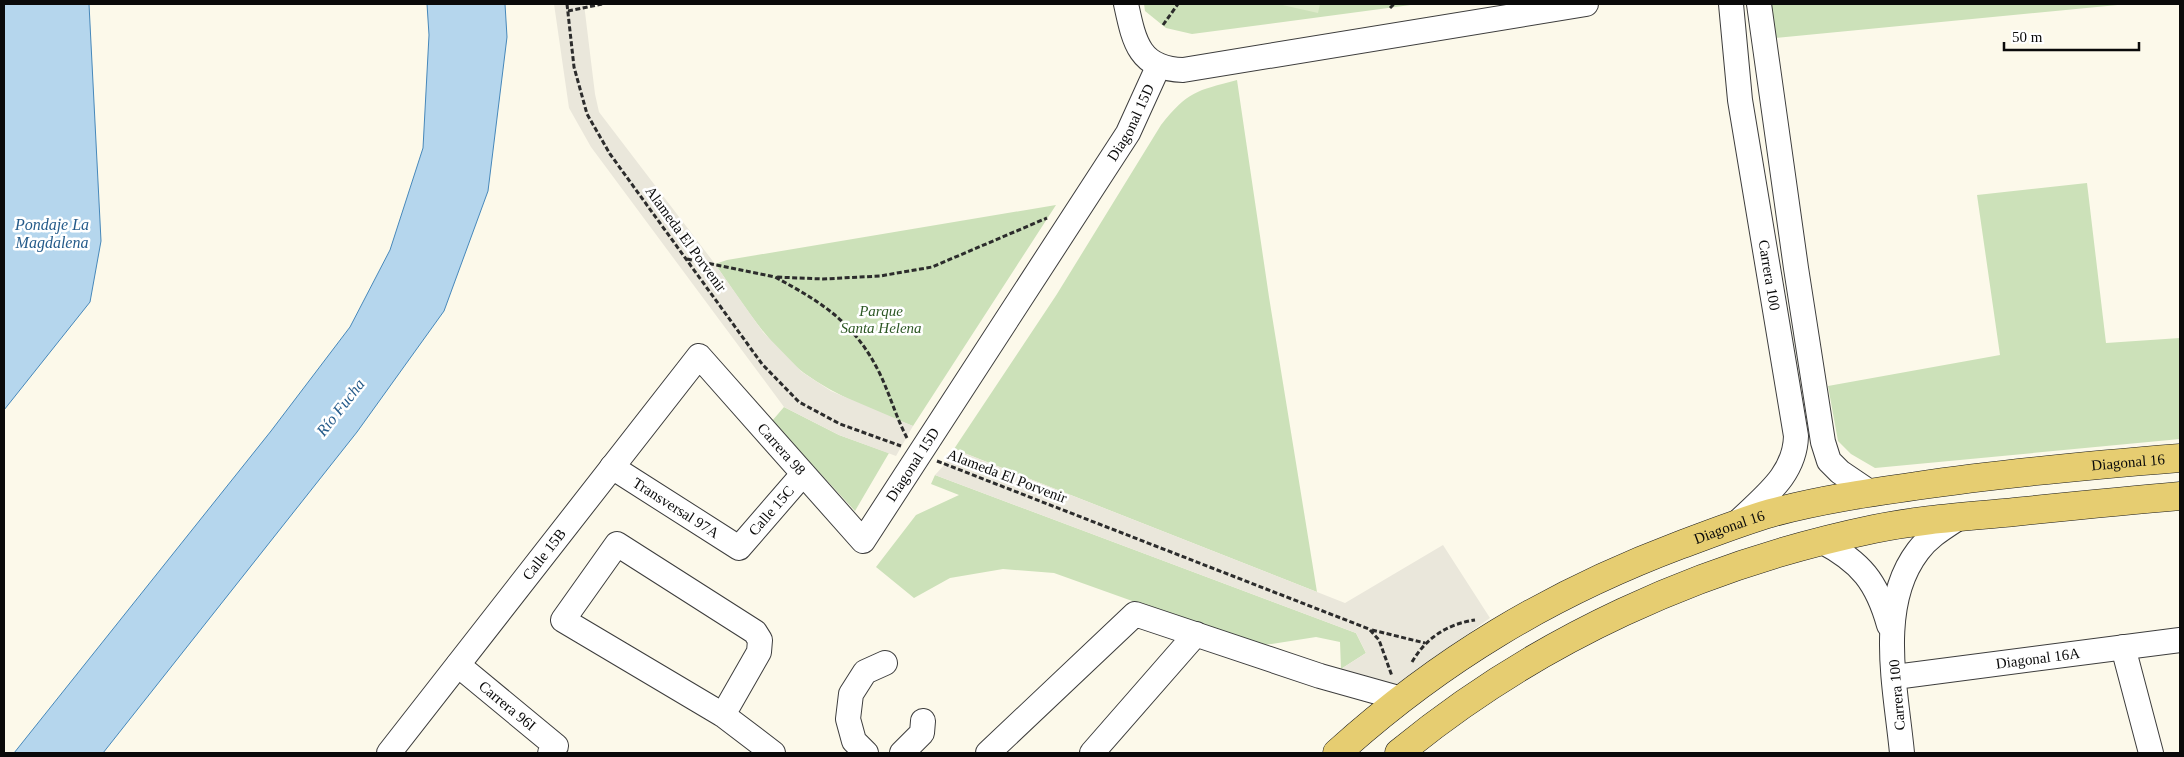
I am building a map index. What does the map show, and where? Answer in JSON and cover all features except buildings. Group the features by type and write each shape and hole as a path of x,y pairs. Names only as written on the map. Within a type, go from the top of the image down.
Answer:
{"main road":[{"name":"Diagonal 16","path":"1337,753 1397,688 1536,610 1649,557 1736,524 1798,507 1871,493 2007,474 2180,458"},
{"path":"1399,753 1479,692 1582,631 1698,580 1760,557 1876,528 1960,517 2180,496"}],"street":[{"path":"1126,4 1132,33 1138,46 1145,56 1158,67"},
{"name":"Diagonal 15D","path":"863,541 1128,133 1158,67 1183,70 1586,4"},
{"name":"Carrera 100","path":"1731,4 1740,100 1796,436 1796,451 1783,476 1736,524"},
{"name":"Carrera 100","path":"1759,4 1796,268 1824,442 1829,461 1840,472 1871,493"},
{"path":"1769,272 1796,268"},
{"name":"Calle 15B","path":"389,753 699,356"},
{"name":"Carrera 98","path":"699,356 863,541"},
{"name":"Transversal 97A","path":"612,467 740,548"},
{"name":"Calle 15C","path":"740,548 803,474"},
{"name":"Carrera 100","path":"1902,753 1892,636 1896,595 1905,572 1918,551 1935,533 1960,517"},
{"name":"Carrera 100","path":"1821,541 1844,553 1860,566 1873,583 1882,602 1892,636"},
{"path":"723,715 759,652 760,640 755,632 617,544 563,620 723,715 773,753"},
{"path":"988,753 1135,614 1320,676 1397,688"},
{"path":"1092,753 1196,634"},
{"name":"Diagonal 16A","path":"1895,677 2180,640"},
{"path":"2123,647 2151,753"},
{"path":"866,753 854,741 848,719 851,694 865,672 884,662"},
{"name":"Carrera 96I","path":"458,666 553,750"},
{"path":"902,753 922,732 923,721"}],"path":[{"name":"Alameda El Porvenir","path":"567,4 574,67 587,114 610,154 762,364 799,402 840,424 1369,629 1425,643"},
{"path":"568,11 602,4"},
{"path":"1163,25 1178,4"},
{"path":"1390,8 1394,4"},
{"path":"686,259 775,277 823,279 880,276 932,267 1081,206"},
{"path":"775,277 818,301 859,337 880,374 907,437 920,454"},
{"path":"1369,629 1379,640 1397,688"}],"green space":[{"path":"1144,4 1418,4 1192,34 1166,28 1145,11"},
{"path":"1278,4 1320,4 1318,13"},
{"path":"1771,4 2128,4 1775,38"},
{"path":"1237,80 1269,297 1317,592 954,449 1057,294 1161,125 1178,105 1194,94"},
{"path":"2087,183 2106,343 2180,338 2180,439 1875,468 1851,454 1838,441 1828,386 2000,355 1977,195"},
{"name":"Parque Santa Helena","path":"1056,205 913,426 843,396 804,373 768,337 715,264 727,260"},
{"path":"784,407 839,435 889,453 855,511 772,421"},
{"path":"935,475 1356,633 1366,653 1341,669 1340,642 1316,637 1258,646 1054,573 1003,569 950,578 914,598 876,567 916,515 959,495 931,484"}],"shaded area":[{"path":"554,4 584,4 599,112 715,264 763,332 802,372 831,391 913,426 896,456 839,435 784,407 591,147 569,108"},
{"path":"954,449 1345,603 1443,545 1490,618 1395,686 1341,669 1366,653 1356,633 935,475 945,464"}],"water":[{"name":"Pondaje La Magdalena","path":"4,4 89,4 101,241 90,302 4,410"},
{"name":"Río Fucha","path":"427,4 505,4 507,37 488,191 444,311 357,432 103,753 14,753 271,431 350,327 390,250 423,148 429,35"}]}
